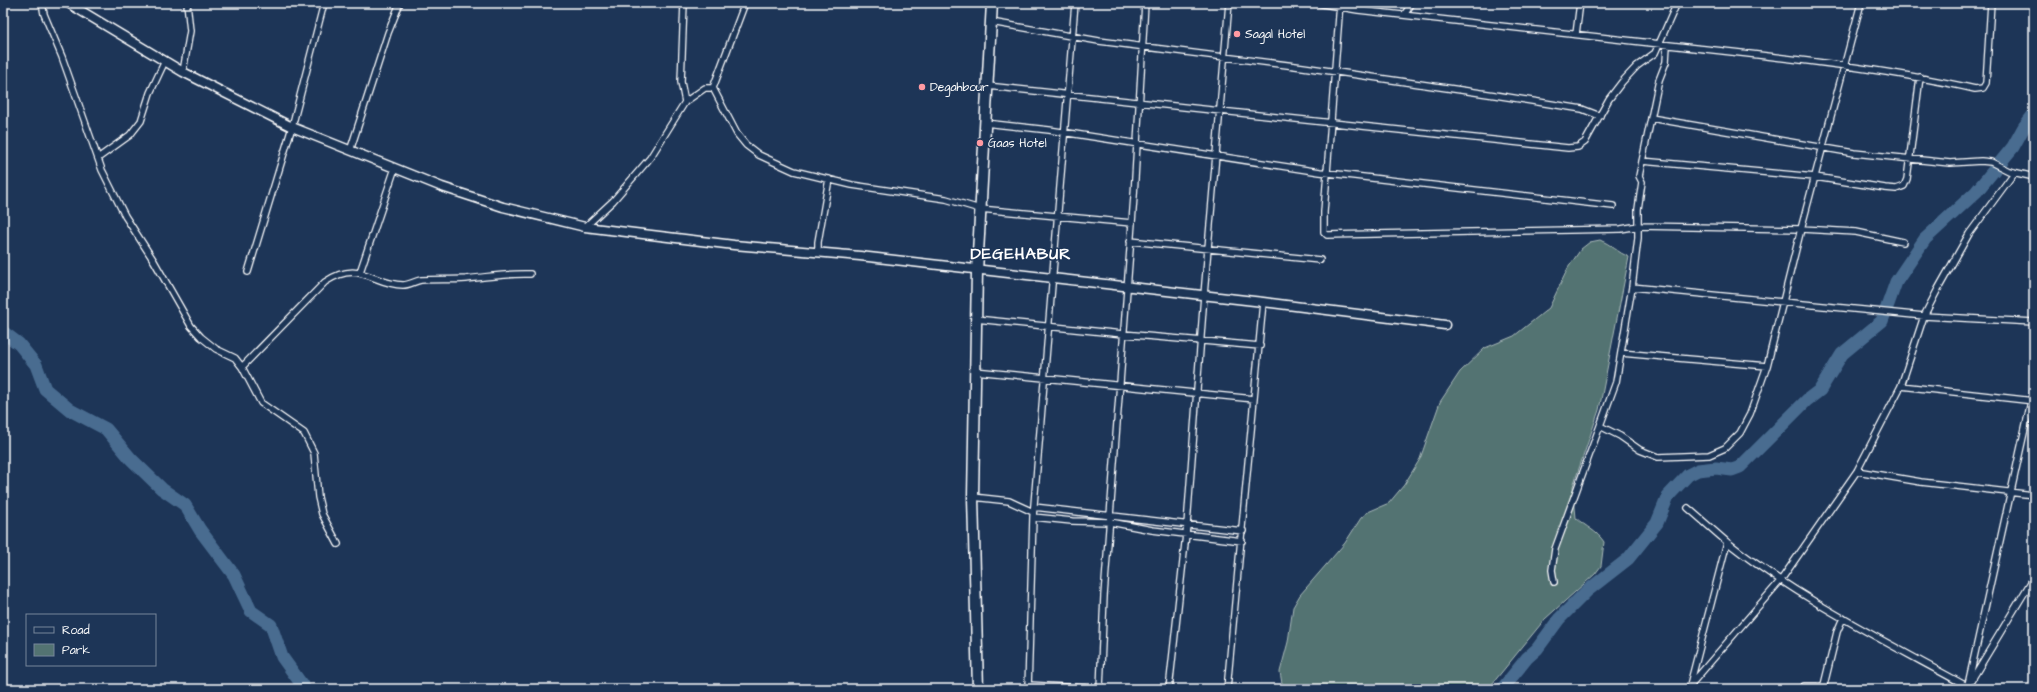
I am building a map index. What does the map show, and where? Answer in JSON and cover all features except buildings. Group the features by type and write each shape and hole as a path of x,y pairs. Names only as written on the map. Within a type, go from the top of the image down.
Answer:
{"highway":[{"path":"978,689 973,497 976,319 980,209 992,3"}],"street":[{"path":"42,3 44,14 62,57 110,189 125,216 154,261 191,326 201,337 216,349 235,358 242,367 261,403 275,414 293,424 304,433 310,442 314,453 318,497 322,514 338,544"},
{"path":"68,3 183,72 292,127 442,187 503,207 585,227 734,245 818,252 977,271 1204,295 1445,325"},
{"path":"183,72 190,31 187,3"},
{"path":"248,272 292,127 324,3"},
{"path":"350,151 388,33 400,3"},
{"path":"684,3 681,82 685,102"},
{"path":"745,3 713,88 737,134 759,155 794,171 852,185 946,199 980,209 1132,223"},
{"path":"1076,3 1033,512 1028,687 1100,689 1104,596 1111,519 1132,223 1145,3"},
{"path":"1169,689 1187,525 1204,295 1230,3"},
{"path":"1317,3 1404,15 1659,43 1845,67 1920,77 1975,89 1983,88 1987,74 1991,3"},
{"path":"1404,15 1412,3"},
{"path":"1576,34 1580,3"},
{"path":"987,86 1568,148 1578,147 1585,142 1609,99 1625,78 1637,66 1655,53 1677,3"},
{"path":"1600,426 1620,436 1640,450 1658,457 1709,455 1725,448 1740,433 1750,414 1767,366 1801,229 1861,3"},
{"path":"1340,5 1327,172 1324,232 1332,236 1621,229 1638,226 1801,229 1856,232 1903,242"},
{"path":"991,22 1073,37 1335,72 1582,109 1600,116"},
{"path":"1554,582 1552,570 1555,549 1616,382 1632,287 1642,182 1639,176 1659,80 1666,62 1667,45"},
{"path":"98,158 130,135 140,121 164,61"},
{"path":"1642,162 1815,177 1896,189 1904,186 1907,179 1920,77"},
{"path":"585,227 613,201 650,158 685,102 705,88 713,88"},
{"path":"1651,118 1823,148 1950,163 1981,161 1991,162 2014,173 2034,177"},
{"path":"985,123 1065,133 1327,172 1613,206"},
{"path":"360,272 395,168"},
{"path":"1688,688 1781,580 1857,471 1901,386 1924,316 1969,234 2014,173"},
{"path":"818,252 818,242 829,179"},
{"path":"1130,241 1320,260"},
{"path":"242,367 325,282 335,275 347,272 360,272 396,284 404,285 419,280 466,279 512,273 530,274"},
{"path":"1632,287 1924,316 2034,322"},
{"path":"1227,689 1243,532 1263,302"},
{"path":"976,319 1260,346"},
{"path":"1621,353 1767,366"},
{"path":"975,371 1254,399"},
{"path":"1901,386 2033,400"},
{"path":"1969,688 2011,493 2033,400 2034,388"},
{"path":"1857,471 1921,482 2034,495"},
{"path":"973,497 1009,501 1033,512 1072,521 1111,519 1153,521 1243,532"},
{"path":"1688,508 1727,542 1781,580 1843,618 1969,688"},
{"path":"1033,512 1072,512 1111,519 1152,530 1242,541"},
{"path":"1072,512 1072,521"},
{"path":"1152,530 1153,521"},
{"path":"1688,688 1727,542"},
{"path":"1969,688 2034,577"},
{"path":"1800,689 1804,686 1823,688 1837,632 1843,618"}],"green space":[{"path":"1600,240 1629,257 1599,410 1573,486 1576,518 1595,532 1604,542 1601,566 1595,574 1545,619 1488,689 1283,689 1280,672 1288,642 1293,607 1300,595 1345,543 1361,518 1368,512 1389,503 1404,485 1420,459 1440,402 1460,372 1485,348 1514,336 1549,308 1568,268 1581,249 1590,242"}],"waterway":[{"path":"1502,689 1527,658 1537,649 1559,619 1587,591 1628,559 1657,523 1668,496 1688,475 1698,470 1716,468 1732,470 1740,467 1807,400 1820,390 1842,354 1882,321 1896,282 1925,239 1976,192 2013,147 2024,127 2034,114"},
{"path":"3,332 19,344 36,365 45,389 70,410 106,429 131,459 162,489 185,505 200,530 234,575 251,611 271,625 282,657 305,689"}],"place":[{"name":"Sagal Hotel","path":"1237,34"},
{"name":"Degahbour","path":"922,87"},
{"name":"Gaas Hotel","path":"980,143"}],"district":[{"name":"DEGEHABUR","path":"1021,254"}]}
